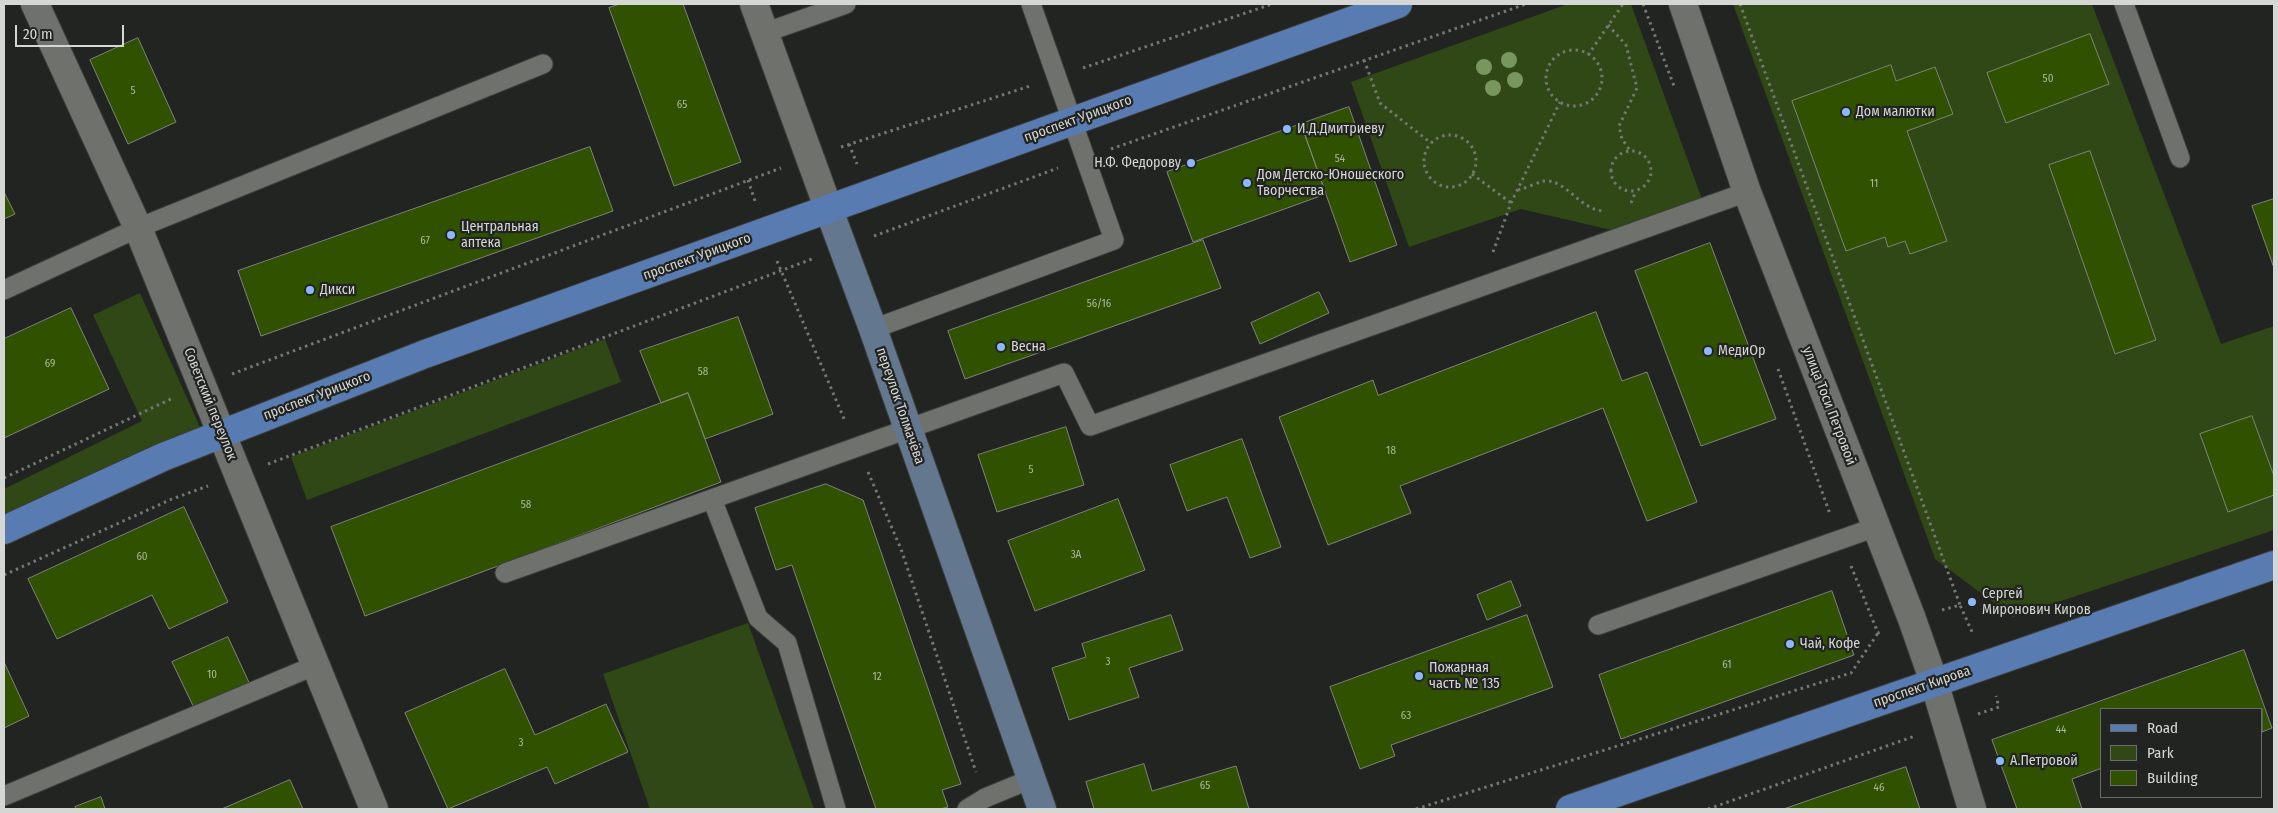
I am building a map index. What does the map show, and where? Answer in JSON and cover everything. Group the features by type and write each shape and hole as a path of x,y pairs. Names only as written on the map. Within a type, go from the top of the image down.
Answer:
{"main road":[{"name":"проспект Урицкого","path":"4,530 221,433 425,354 829,210 1071,120 1398,4"},
{"name":"переулок Толмачёва","path":"829,210 873,329 1042,809"},
{"name":"проспект Кирова","path":"1570,809 2274,565"}],"street":[{"name":"Советский переулок","path":"35,4 138,228 374,809"},
{"name":"переулок Толмачёва","path":"754,4 829,210"},
{"name":"улица Тоси Петровой","path":"1683,4 1748,192 1912,619 1934,682 1972,809"}],"lane":[{"path":"764,33 846,4"},
{"path":"873,329 1114,240 1031,4"},
{"path":"2124,4 2180,158"},
{"path":"4,290 138,228 543,64"},
{"path":"505,573 1064,373 1090,426 1748,192"},
{"path":"712,499 758,618 786,643 836,809"},
{"path":"1598,625 1876,527"},
{"path":"4,796 316,665"},
{"path":"967,809 985,798 1031,779"}],"path":[{"path":"4,478 202,385 748,180 810,157 1272,4"},
{"path":"4,576 172,499 1085,158 1526,4"},
{"path":"1588,54 1623,4"},
{"path":"1740,4 1960,605"},
{"path":"1608,25 1626,45 1633,64 1637,88 1619,126 1622,139 1632,152"},
{"path":"1573,50 1588,54 1595,60 1601,71 1602,83 1596,96 1585,104 1571,106 1560,102 1548,90 1547,69 1561,54 1573,50"},
{"path":"1364,60 1380,103 1431,144"},
{"path":"1504,221 1560,102"},
{"path":"1448,136 1460,138 1470,145 1476,156 1475,168 1470,179 1459,186 1447,187 1436,183 1427,174 1424,162 1425,152 1431,144 1438,138 1448,136"},
{"path":"1639,152 1647,158 1651,168 1650,179 1644,188 1636,191 1623,190 1614,183 1611,172 1614,161 1620,154 1639,152"},
{"path":"1472,174 1511,203"},
{"path":"748,180 781,272 902,549 985,798"},
{"path":"1517,191 1545,181 1560,184 1576,200 1596,211 1605,212"},
{"path":"1630,206 1636,191"},
{"path":"1416,809 1851,673 1878,633"},
{"path":"1708,809 1946,726"}],"green space":[{"path":"1568,4 1631,4 1703,202 1620,232 1521,209 1409,247 1351,82"},
{"path":"1733,4 2092,4 2221,344 2274,326 2274,530 2013,617 1935,559"},
{"path":"140,293 204,436 4,530 4,489 142,421 93,315"},
{"path":"605,339 621,382 307,500 291,457"},
{"path":"748,623 814,809 650,809 603,674"}],"building":[{"path":"620,4 683,4 741,162 674,186 609,8"},
{"path":"2090,34 2109,84 2006,123 1987,73"},
{"path":"138,38 176,122 128,144 90,60"},
{"path":"1891,65 1896,81 1935,67 1953,114 1907,131 1947,241 1910,254 1905,241 1888,247 1885,237 1846,251 1792,101"},
{"path":"1349,107 1397,245 1350,262 1301,124"},
{"name":"Дом Детско-Юношеского Творчества","path":"1301,124 1326,194 1193,242 1167,172"},
{"path":"590,147 613,211 261,336 238,271"},
{"path":"2090,151 2156,340 2115,354 2049,165"},
{"path":"4,192 15,214 4,219"},
{"path":"2274,199 2274,268 2252,206"},
{"path":"1203,240 1221,288 965,379 948,331"},
{"name":"МедиОр","path":"1710,243 1776,419 1701,446 1635,271"},
{"path":"1319,292 1329,313 1260,344 1251,323"},
{"path":"71,308 109,389 4,438 4,339"},
{"path":"1596,312 1622,381 1647,372 1697,502 1647,521 1603,408 1400,486 1411,513 1328,545 1279,417 1373,380 1378,395"},
{"path":"738,317 773,414 705,439 688,393 661,403 640,351"},
{"path":"688,393 721,482 365,616 331,527"},
{"path":"2252,416 2274,476 2274,495 2228,512 2200,434"},
{"path":"1066,427 1084,485 997,512 978,455"},
{"path":"1242,439 1281,547 1250,558 1227,497 1187,511 1170,465"},
{"path":"826,484 863,500 961,784 942,790 948,807 940,809 876,809 792,565 776,570 755,508"},
{"path":"1118,499 1145,570 1035,611 1008,541"},
{"path":"184,507 228,602 169,629 152,595 57,639 28,579"},
{"path":"1511,581 1521,606 1487,620 1477,595"},
{"path":"1832,591 1854,655 1621,739 1599,675"},
{"path":"1171,615 1183,650 1129,668 1139,697 1069,720 1052,668 1086,657 1082,644"},
{"path":"1527,615 1553,687 1391,745 1395,756 1360,769 1330,687"},
{"path":"228,637 252,689 197,714 172,662"},
{"path":"2244,650 2272,728 2263,732 2263,708 2100,708 2100,769 2072,779 2082,809 2017,809 1992,740"},
{"path":"4,662 29,716 4,728"},
{"path":"505,669 535,735 606,704 628,752 555,784 547,767 448,809 405,713"},
{"path":"1144,764 1152,791 1236,766 1249,809 1094,809 1086,782"},
{"path":"1906,767 1920,809 1784,809"},
{"path":"290,780 303,809 222,809"},
{"path":"101,797 105,809 76,809 75,807"}],"place":[{"name":"Дом малютки","path":"1846,112"},
{"name":"И.Д.Дмитриеву","path":"1287,129"},
{"name":"Н.Ф. Федорову","path":"1191,163"},
{"name":"Дом Детско-Юношеского Творчества","path":"1247,183"},
{"name":"Центральная аптека","path":"451,235"},
{"name":"Дикси","path":"310,290"},
{"name":"Весна","path":"1001,347"},
{"name":"МедиОр","path":"1708,351"},
{"name":"Сергей Миронович Киров","path":"1972,602"},
{"name":"Чай, Кофе","path":"1790,644"},
{"name":"Пожарная часть № 135","path":"1419,676"},
{"name":"А.Петровой","path":"2000,761"}]}
